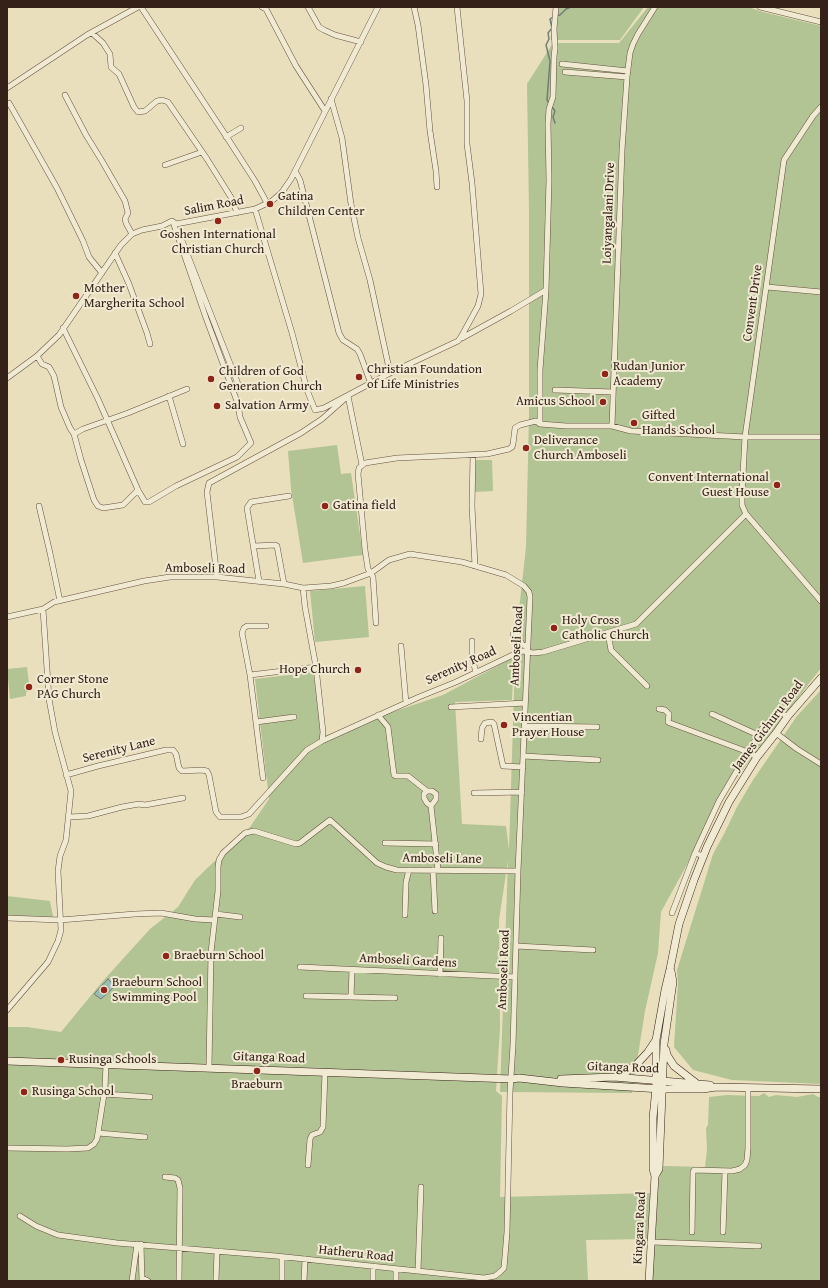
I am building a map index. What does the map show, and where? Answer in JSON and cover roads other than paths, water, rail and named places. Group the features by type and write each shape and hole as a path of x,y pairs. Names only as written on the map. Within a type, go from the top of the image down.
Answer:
{"main road":[{"name":"James Gichuru Road","path":"659,1088 656,1040 664,990 679,924 703,856 729,802 757,757 788,716 821,678"},
{"name":"James Gichuru Road","path":"658,1080 673,982 670,969"},
{"path":"614,1077 620,1076 636,1064 648,1052 656,1040"},
{"path":"664,1044 667,1055 674,1066 696,1084"},
{"name":"Gitanga Road","path":"7,1061 512,1079 614,1077 707,1084 716,1087"},
{"name":"Gitanga Road","path":"529,1078 563,1083 659,1088 703,1089 716,1087 821,1089"},
{"name":"Kingara Road","path":"649,1281 655,1176 653,1169 653,1118 659,1088"}],"street":[{"path":"7,88 92,32 138,7"},
{"path":"141,7 255,181 267,204"},
{"path":"262,7 266,9 296,66 324,112"},
{"path":"308,7 319,27 335,35 361,42"},
{"name":"Salim Road","path":"7,378 48,346 63,328 124,241 132,234 142,230 174,223 255,209 267,204 282,192 295,171 378,7"},
{"path":"414,7 418,25 426,85 437,187"},
{"path":"457,7 467,101 468,144 481,294 478,306 458,341"},
{"path":"540,424 540,370 546,290 548,124 549,109 553,97 555,48 554,29 556,7"},
{"name":"Loiyangalani Drive","path":"612,426 622,150 627,78 630,53 638,34 655,7"},
{"path":"760,7 821,22"},
{"path":"92,32 103,43 110,54 111,68 119,74 134,107 138,112 145,110 157,101 162,100 168,102 202,152 230,196 238,212"},
{"path":"562,64 628,71"},
{"path":"565,72 627,78"},
{"path":"65,95 86,135 125,201 128,213 125,219 132,234"},
{"path":"331,99 342,138 351,204 358,238 370,280 390,373"},
{"path":"8,103 57,188 83,240 89,257 102,273"},
{"name":"Convent Drive","path":"746,514 742,503 745,437 784,160 813,116 821,107"},
{"path":"226,136 241,128"},
{"path":"165,165 202,152"},
{"path":"295,171 300,180 339,333 343,340 357,348 371,384"},
{"path":"255,209 313,407 318,411 390,373 458,341 546,290"},
{"path":"174,223 238,384"},
{"path":"63,328 98,399 142,500 149,502 176,486 237,457 251,443 240,417 238,404 182,252 174,223"},
{"path":"115,253 150,344"},
{"path":"767,287 821,292"},
{"path":"37,356 42,364 51,370 56,381 57,393 61,407 74,434 94,500 98,506 103,508 123,505 138,490"},
{"path":"74,434 83,429 128,413 187,389"},
{"path":"555,390 613,392"},
{"path":"169,396 183,444"},
{"path":"348,396 362,465"},
{"path":"217,577 207,492 209,483 301,433 322,419 348,396"},
{"path":"376,623 373,577 368,569 365,550 358,474 359,468 370,461 397,458 487,454 509,449 513,444 515,428 520,425 536,421 540,424 566,426 612,426 631,431 745,437 821,437"},
{"path":"473,455 472,506 475,566"},
{"path":"259,581 247,508 248,504 251,502 289,496"},
{"path":"39,506 60,601"},
{"path":"746,514 821,601"},
{"name":"Serenity Road","path":"263,799 306,750 322,740 456,682 527,649 536,653 543,652 632,626 640,622 746,514"},
{"path":"254,546 277,546 284,584"},
{"name":"Amboseli Road","path":"7,618 43,609 54,602 144,581 170,577 217,577 284,584 303,588 330,586 344,583 370,573 389,560 410,554 451,560 506,575 518,581 529,592 530,604 518,871 512,1079"},
{"path":"303,588 316,667 323,732 322,740"},
{"path":"7,1010 48,962 54,952 58,941 60,920 58,871 60,856 66,840 71,791 55,732 49,699 43,609"},
{"path":"264,778 250,675 242,633 247,626 266,626"},
{"path":"608,633 611,650 647,686"},
{"path":"513,634 518,636 522,644 527,649"},
{"path":"472,641 472,658 476,672"},
{"path":"400,646 406,703"},
{"path":"250,675 316,667"},
{"path":"451,707 525,702"},
{"path":"659,709 665,710 669,714 668,722 670,723 748,752 757,757"},
{"path":"672,913 695,853 714,812 758,735 776,714 780,713 788,716"},
{"path":"712,714 758,735"},
{"path":"378,715 388,727 394,775 408,776 427,791 432,791 436,794 436,799 432,806 436,844 435,911"},
{"path":"256,722 294,717"},
{"path":"481,739 482,728 485,723 492,722 494,724 503,766 523,767"},
{"path":"524,726 596,727"},
{"path":"776,733 821,764"},
{"name":"Serenity Lane","path":"66,775 166,750 174,750 179,768 182,771 202,770 206,771 209,775 216,812 220,817 241,817 249,814 263,799"},
{"path":"523,756 598,760"},
{"path":"427,791 424,794 424,798 427,803 432,806"},
{"path":"474,793 522,792"},
{"path":"69,818 88,816 139,804 145,806 183,798"},
{"path":"714,812 722,817"},
{"name":"Amboseli Lane","path":"215,917 219,860 223,853 245,833 252,831 296,844 300,843 330,820 377,863 397,870 518,871"},
{"path":"385,844 436,844"},
{"path":"695,853 703,856"},
{"path":"405,915 406,882 409,870"},
{"path":"7,918 60,920 161,913 195,919 240,917"},
{"path":"209,1067 211,952 215,917"},
{"path":"440,974 441,938"},
{"path":"516,946 593,950"},
{"name":"Amboseli Gardens","path":"300,967 515,977"},
{"path":"351,997 352,970"},
{"path":"306,996 395,998"},
{"path":"7,1148 67,1149 88,1148 94,1144 97,1139 104,1094 106,1064"},
{"path":"308,1165 310,1139 312,1135 320,1132 323,1127 325,1072"},
{"name":"Hatheru Road","path":"20,1216 36,1226 58,1235 373,1266 418,1271 457,1278 484,1278 495,1276 504,1268 507,1232 510,1092 512,1079"},
{"path":"692,1232 693,1172 697,1169 725,1171 740,1169 745,1165 747,1160 748,1088"},
{"path":"104,1094 150,1097"},
{"path":"98,1133 145,1137"},
{"path":"723,1232 725,1171"},
{"path":"165,1177 175,1178 178,1180 180,1188 179,1281"},
{"path":"418,1271 421,1187"},
{"path":"652,1242 759,1246"},
{"path":"139,1244 142,1279 148,1281"},
{"path":"132,1281 139,1244"},
{"path":"216,1281 217,1251"},
{"path":"282,1257 282,1281"},
{"path":"304,1281 305,1259"},
{"path":"373,1266 373,1281"},
{"path":"396,1269 396,1281"}],"water":[{"name":"Braeburn School Swimming Pool","path":"108,979 115,986 101,999 94,994"}],"waterway":[{"path":"556,16 560,15 566,9 571,7"},
{"path":"549,103 547,100 550,61 546,45 549,39 548,33 552,28 550,19 553,17"},
{"path":"552,107 555,111 553,117 555,123"}],"place":[{"name":"Gatina Children Center","path":"270,204"},
{"name":"Goshen International Christian Church","path":"218,221"},
{"name":"Mother Margherita School","path":"76,296"},
{"name":"Rudan Junior Academy","path":"605,374"},
{"name":"Christian Foundation of Life Ministries","path":"359,377"},
{"name":"Children of God Generation Church","path":"211,379"},
{"name":"Amicus School","path":"603,402"},
{"name":"Salvation Army","path":"217,406"},
{"name":"Gifted Hands School","path":"634,423"},
{"name":"Deliverance Church Amboseli","path":"526,448"},
{"name":"Convent International Guest House","path":"777,485"},
{"name":"Gatina field","path":"325,506"},
{"name":"Holy Cross Catholic Church","path":"554,628"},
{"name":"Hope Church","path":"358,670"},
{"name":"Corner Stone PAG Church","path":"29,687"},
{"name":"Vincentian Prayer House","path":"504,725"},
{"name":"Braeburn School","path":"166,956"},
{"name":"Braeburn School Swimming Pool","path":"104,990"},
{"name":"Rusinga Schools","path":"61,1060"},
{"name":"Braeburn","path":"257,1071"},
{"name":"Rusinga School","path":"24,1092"}]}
